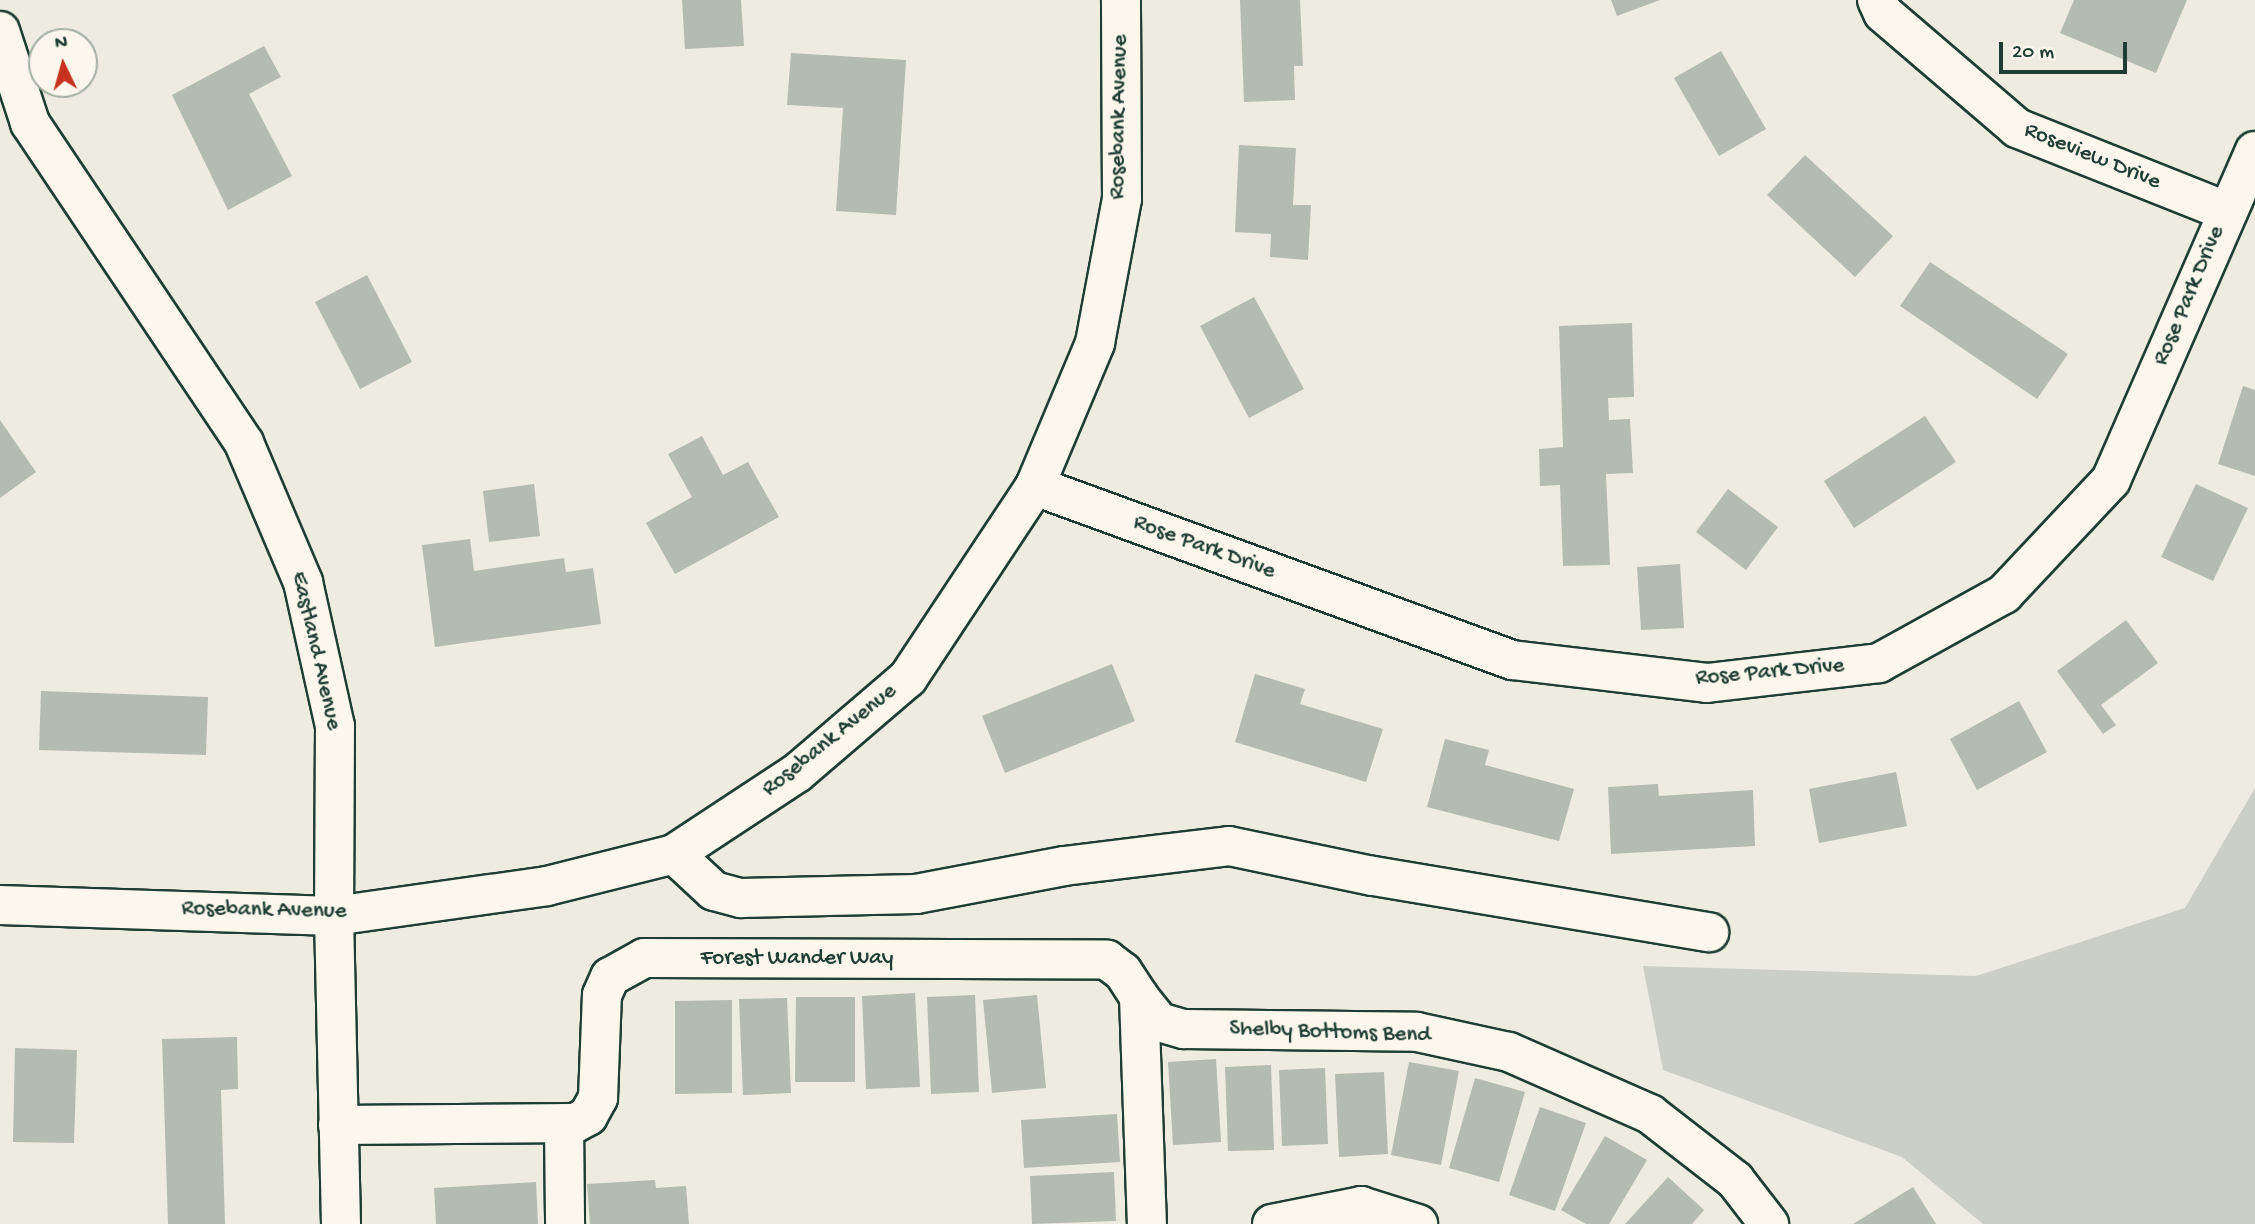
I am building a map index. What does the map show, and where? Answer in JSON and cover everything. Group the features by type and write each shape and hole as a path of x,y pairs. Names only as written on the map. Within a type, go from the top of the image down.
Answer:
{"street":[{"name":"Rosebank Avenue","path":"0,905 334,916 547,886 674,854 797,773 908,678 1035,486 1095,343 1122,199 1121,0"},
{"name":"Roseview Drive","path":"1877,0 1883,13 2017,128 2226,212"},
{"name":"Eastland Avenue","path":"0,32 30,123 244,443 303,582 335,726 334,916 341,1224"},
{"name":"Rose Park Drive","path":"1035,486 1512,660 1707,683 1879,663 2004,594 2111,480 2255,150"},
{"path":"674,854 715,891 741,898 754,898 916,894 1064,866 1229,846 1373,876 1709,932"},
{"name":"Forest Wander Way","path":"338,1125 564,1123 575,1122 588,1116 598,1098 602,995 610,976 644,958 1107,960 1123,972 1139,998"},
{"path":"1139,998 1147,1224"},
{"name":"Shelby Bottoms Bend","path":"1139,998 1158,1022 1184,1029 1417,1032 1509,1052 1650,1114 1735,1180 1769,1224"},
{"path":"564,1123 565,1224"},
{"path":"1275,1223 1361,1206 1418,1224"}],"shaded area":[{"path":"2255,788 2255,1224 1983,1224 1902,1157 1663,1070 1643,966 1976,976 2185,908"}],"building":[{"path":"682,0 741,0 744,46 685,49"},
{"path":"1240,0 1300,0 1303,66 1294,66 1295,100 1244,102"},
{"path":"1611,0 1660,0 1617,16"},
{"path":"2074,0 2187,0 2156,73 2060,33"},
{"path":"264,46 281,77 249,94 292,176 228,210 172,95"},
{"path":"1721,51 1766,129 1719,156 1674,78"},
{"path":"791,53 906,60 896,215 836,211 843,108 787,105"},
{"path":"1239,145 1296,148 1293,205 1311,205 1308,260 1270,257 1271,234 1235,232"},
{"path":"1805,155 1893,236 1855,277 1767,195"},
{"path":"1930,262 2068,354 2037,399 1900,306"},
{"path":"367,275 412,362 360,389 315,302"},
{"path":"1254,297 1304,389 1249,418 1200,326"},
{"path":"1632,323 1634,397 1608,398 1609,420 1630,419 1633,473 1606,474 1610,565 1563,566 1560,485 1540,486 1539,449 1563,447 1559,326"},
{"path":"2243,386 2255,390 2255,476 2218,464"},
{"path":"1925,416 1956,462 1854,528 1824,481"},
{"path":"0,420 36,472 0,498"},
{"path":"702,436 723,475 748,462 779,517 675,574 646,523 692,497 668,454"},
{"path":"534,484 540,536 489,542 483,491"},
{"path":"2196,484 2248,508 2213,581 2161,557"},
{"path":"1728,489 1778,527 1746,570 1696,532"},
{"path":"470,539 474,571 564,558 566,572 593,568 601,624 435,647 422,545"},
{"path":"1680,564 1684,628 1641,630 1637,567"},
{"path":"2126,620 2158,663 2101,705 2116,725 2103,734 2057,671"},
{"path":"1112,664 1135,721 1005,773 982,716"},
{"path":"1255,674 1305,689 1300,704 1383,729 1366,782 1235,742"},
{"path":"41,691 208,697 206,755 39,750"},
{"path":"2019,701 2047,752 1977,790 1950,739"},
{"path":"1445,739 1489,750 1485,765 1574,789 1559,841 1427,807"},
{"path":"1896,772 1907,826 1819,843 1809,789"},
{"path":"1658,784 1659,796 1753,790 1755,846 1611,854 1608,787"},
{"path":"915,993 920,1087 866,1089 862,996"},
{"path":"975,995 979,1092 931,1094 927,997"},
{"path":"1037,995 1046,1088 992,1093 983,1000"},
{"path":"796,997 855,997 855,1082 795,1082"},
{"path":"787,998 791,1093 743,1095 739,999"},
{"path":"732,1000 732,1093 675,1094 675,1001"},
{"path":"237,1037 238,1089 221,1090 225,1224 168,1224 162,1039"},
{"path":"15,1048 77,1050 74,1143 13,1142"},
{"path":"1216,1059 1221,1142 1173,1145 1168,1062"},
{"path":"1409,1062 1459,1071 1441,1165 1391,1155"},
{"path":"1271,1065 1274,1150 1228,1151 1225,1067"},
{"path":"1325,1068 1328,1144 1282,1146 1279,1070"},
{"path":"1384,1072 1388,1154 1339,1157 1335,1074"},
{"path":"1475,1078 1525,1092 1499,1182 1449,1168"},
{"path":"1540,1107 1586,1123 1555,1211 1509,1195"},
{"path":"1117,1114 1120,1162 1024,1168 1021,1120"},
{"path":"1605,1136 1647,1160 1609,1224 1586,1224 1561,1210"},
{"path":"1114,1172 1116,1221 1032,1224 1030,1176"},
{"path":"1668,1177 1704,1210 1692,1224 1625,1224"},
{"path":"655,1180 656,1188 686,1186 689,1224 590,1224 587,1184"},
{"path":"536,1182 538,1224 436,1224 434,1188"},
{"path":"1913,1187 1936,1224 1853,1224"}]}
